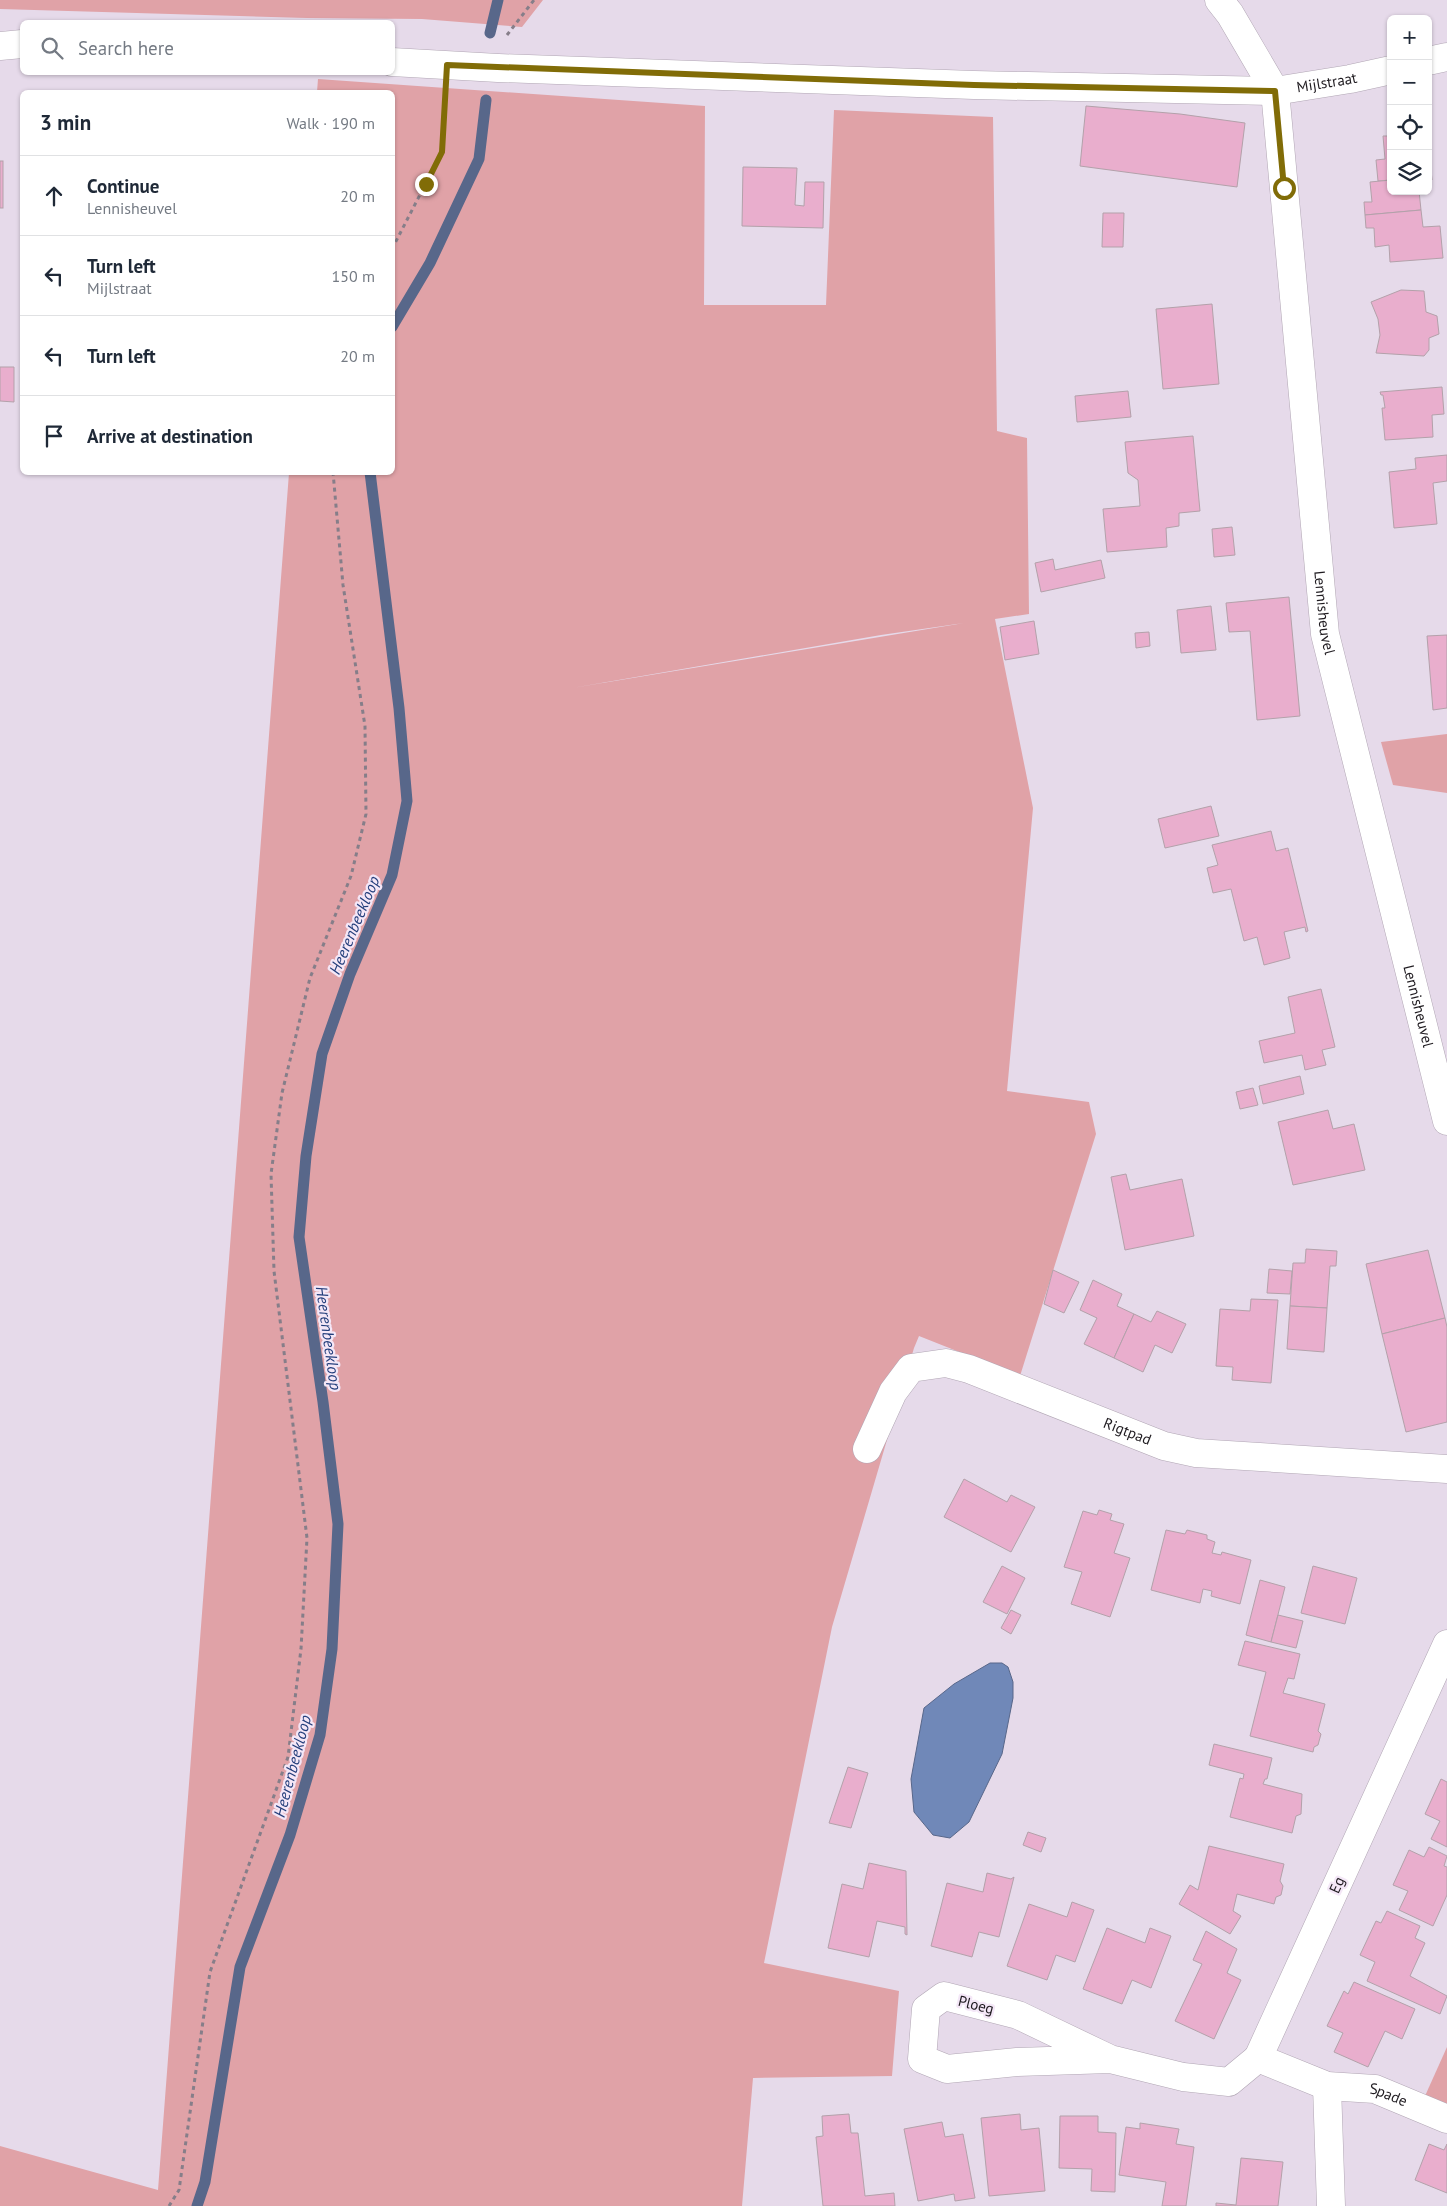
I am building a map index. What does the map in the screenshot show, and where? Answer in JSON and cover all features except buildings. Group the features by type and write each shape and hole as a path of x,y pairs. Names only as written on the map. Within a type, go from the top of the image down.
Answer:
{"street":[{"path":"1219,0 1230,14 1275,91"},
{"path":"0,46 20,44"},
{"path":"1432,60 1447,57"},
{"name":"Mijlstraat","path":"395,62 498,68 964,84 1275,91 1387,71"},
{"name":"Lennisheuvel","path":"1275,91 1324,634 1447,1121"},
{"name":"Rigtpad","path":"867,1449 893,1392 911,1368 946,1363 969,1369 1164,1446 1188,1451 1447,1469"},
{"name":"Eg","path":"1258,2058 1447,1644"},
{"name":"Ploeg","path":"1110,2059 1017,2062 947,2070 922,2059 926,2009 944,1996 1018,2015 1110,2059 1183,2077 1229,2082 1258,2058"},
{"path":"1258,2058 1327,2086 1331,2206"},
{"name":"Spade","path":"1327,2086 1375,2089 1447,2119"}],"path":[{"path":"498,68 500,46 534,0"},
{"path":"395,243 442,152 447,65"},
{"path":"169,2206 179,2190 210,1972 288,1757 301,1649 307,1538 274,1271 271,1174 282,1093 310,978 351,876 366,814 365,726 343,585 333,475"}],"shaded area":[{"path":"0,0 543,0 522,27 422,19 307,18 0,9"},
{"path":"318,79 705,106 704,305 826,305 834,110 993,117 997,431 1027,438 1029,614 995,619 1033,808 1007,1091 1089,1102 1096,1134 1020,1376 919,1336 832,1627 764,1963 899,1991 892,2076 753,2078 742,2206 0,2206 0,2146 158,2190 289,475 395,475 395,90 317,90","holes":["964,623 572,688 881,635"]},
{"path":"1447,734 1447,793 1393,785 1381,742"},
{"path":"1447,2047 1447,2105 1425,2096"}],"water":[{"path":"990,1663 1002,1663 1008,1667 1013,1682 1013,1698 1002,1754 969,1822 950,1838 933,1835 914,1812 911,1779 924,1708 954,1684"}],"waterway":[{"name":"Heerenbeekloop","path":"490,33 498,0"},
{"name":"Heerenbeekloop","path":"395,322 430,263 479,159 486,100"},
{"name":"Heerenbeekloop","path":"197,2206 205,2182 240,1967 290,1835 320,1735 332,1649 338,1524 323,1402 299,1237 306,1156 322,1054 350,974 392,875 407,801 399,708 370,475"}],"route":[{"path":"426,184 442,152 447,65 974,85 1275,91 1284,188"}]}
